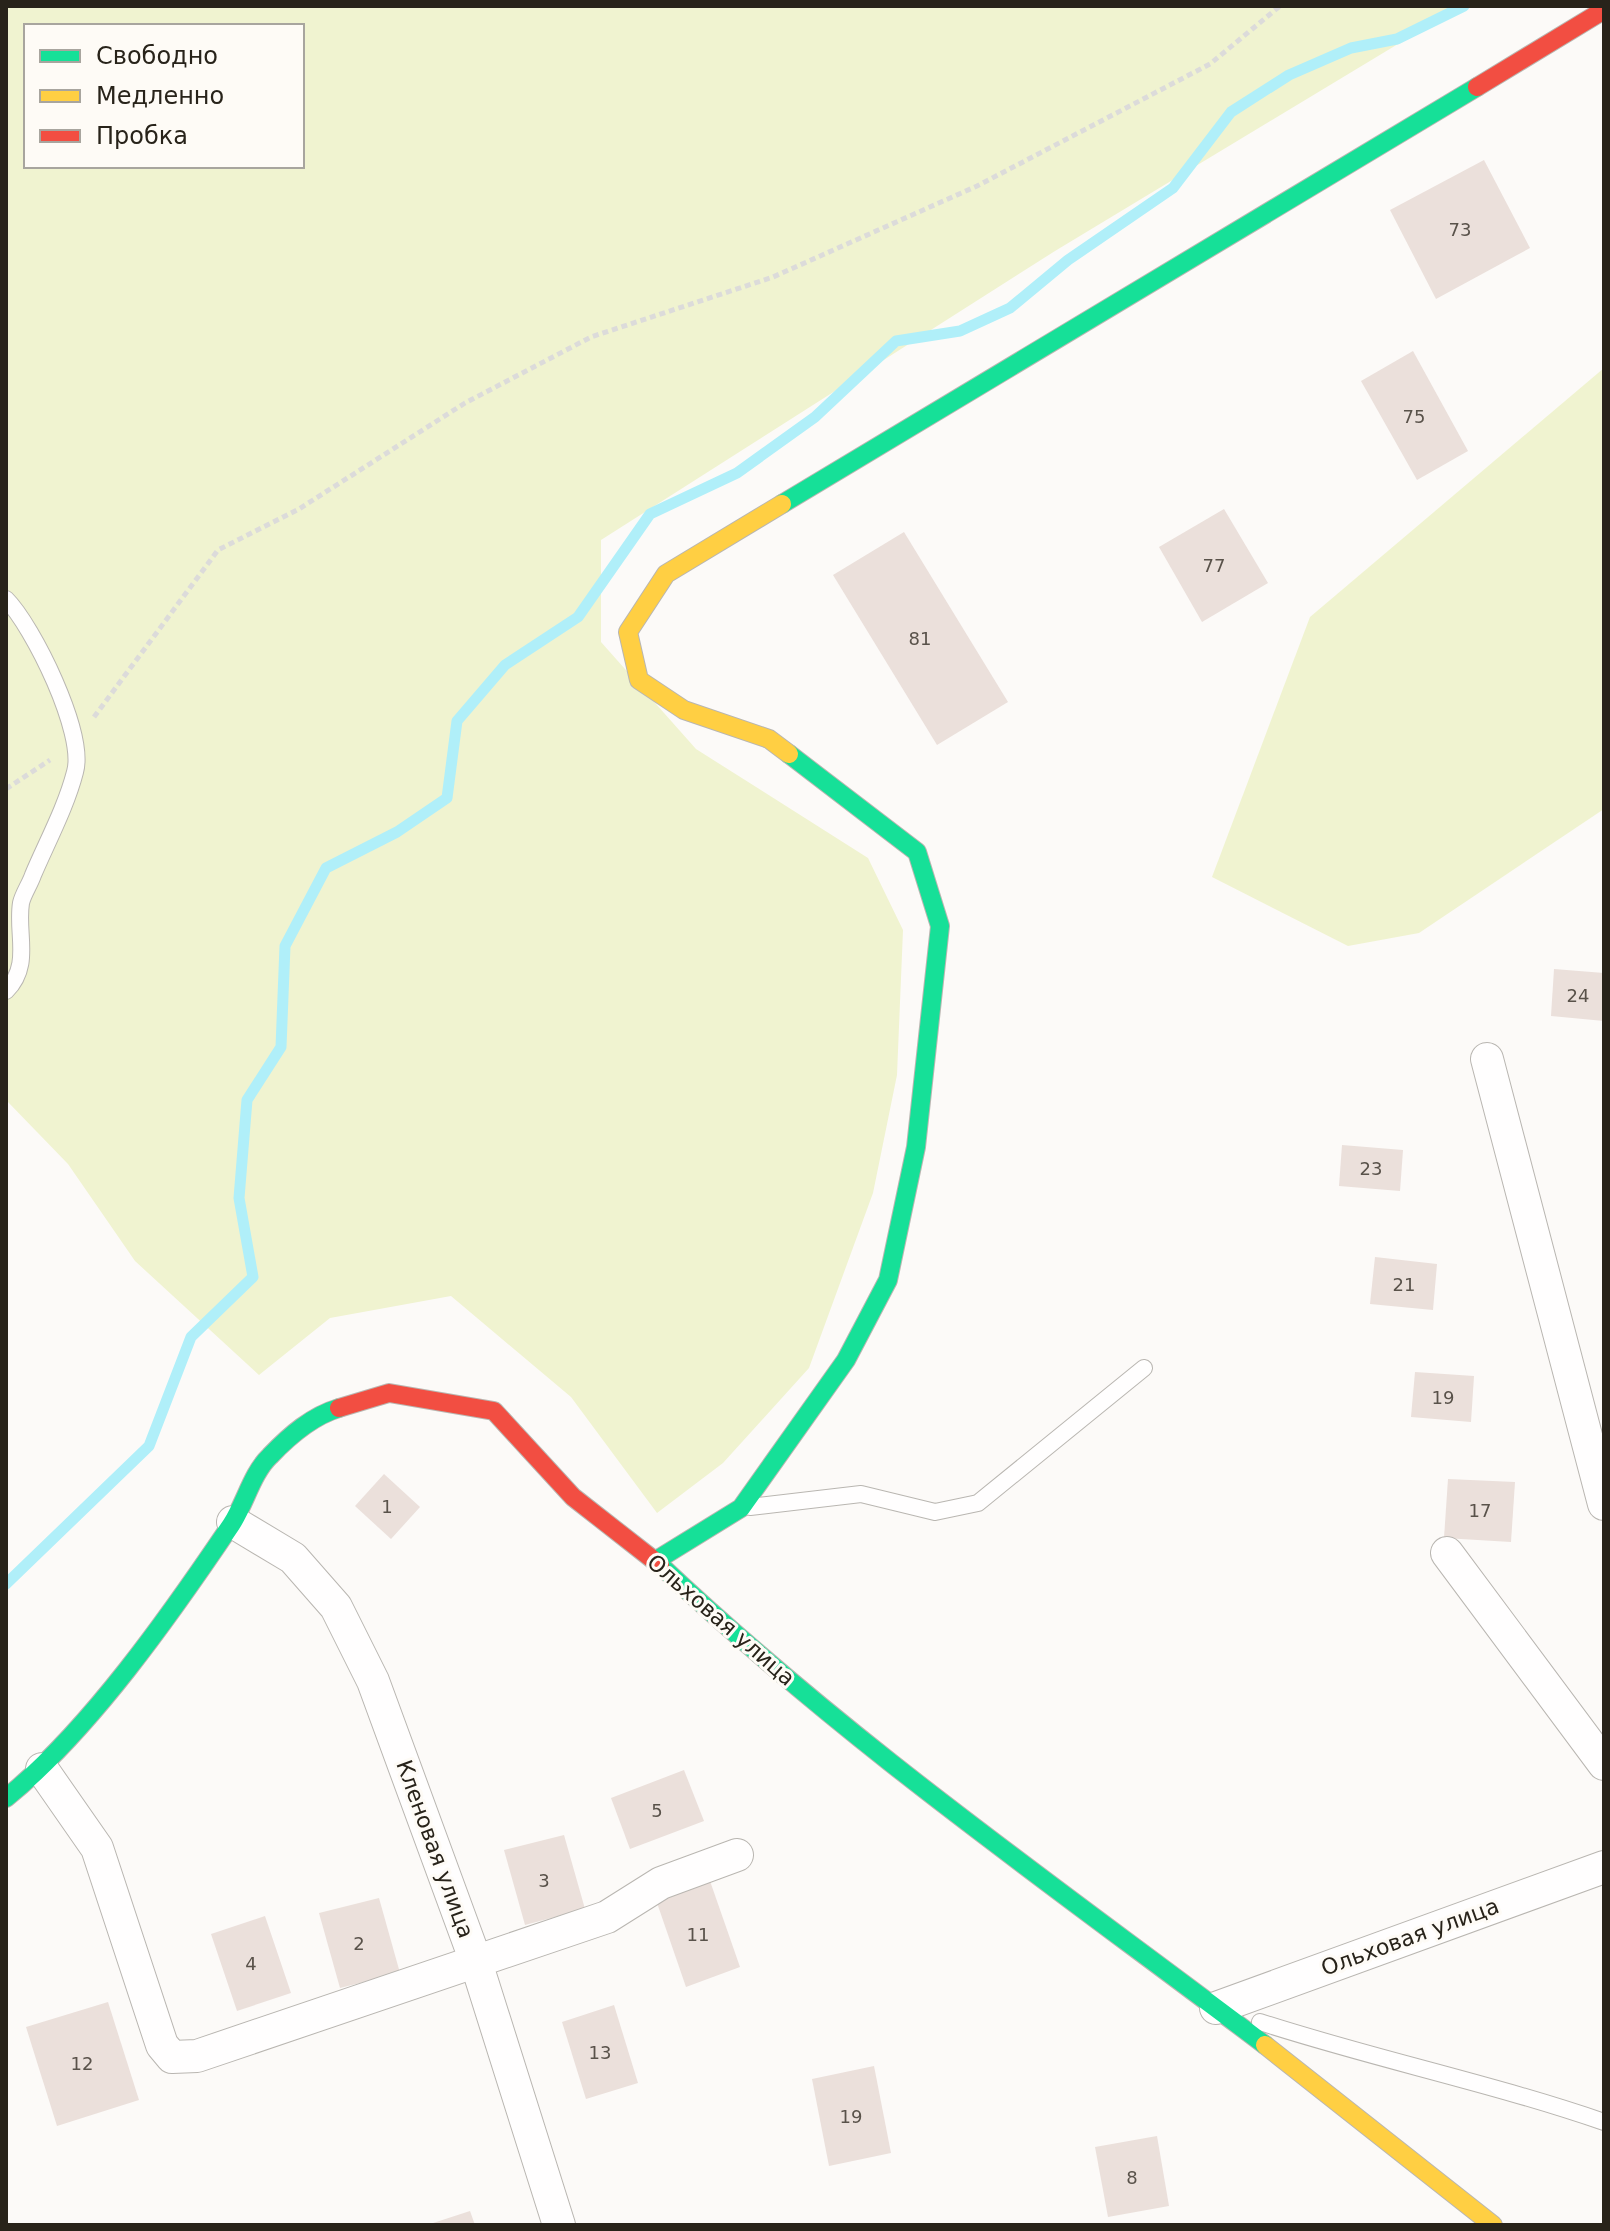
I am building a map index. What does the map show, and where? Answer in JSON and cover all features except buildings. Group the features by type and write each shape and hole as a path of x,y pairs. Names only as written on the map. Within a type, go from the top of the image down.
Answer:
{"street":[{"path":"655,1561 741,1508 846,1360 888,1280 916,1147 940,926 917,852 769,739 684,710 639,680 628,632 666,574 1604,10"},
{"path":"1487,1059 1604,1504"},
{"name":"Ольховая улица","path":"6,1798 42,1769 139,1652 233,1522 267,1458 318,1414 389,1393 494,1411 573,1497 655,1561 727,1629 855,1736 1216,2008 1493,2225"},
{"name":"Кленовая улица","path":"233,1522 293,1558 336,1607 373,1681 475,1959 559,2225"},
{"path":"1447,1553 1604,1764"},
{"path":"42,1769 97,1848 162,2045 172,2057 197,2056 475,1959 607,1917 661,1883 737,1855"},
{"name":"Ольховая улица","path":"1216,2008 1604,1867"}],"lane":[{"path":"6,599 21,613 49,667 75,743 76,770 21,903 24,952 14,983 6,991"},
{"path":"741,1508 861,1494 935,1512 978,1503 1144,1368"},
{"path":"1216,2008 1351,2051 1400,2061 1604,2122"}],"path":[{"path":"6,789 75,743 218,550 299,509 465,403 591,337 773,277 977,186 1210,64 1280,6"}],"green space":[{"path":"6,6 1461,6 1055,251 601,540 601,642 696,749 868,858 903,930 897,1075 873,1193 809,1368 723,1463 657,1513 571,1397 451,1296 330,1318 259,1375 135,1261 68,1164 6,1100"},
{"path":"1604,368 1604,809 1419,933 1348,946 1212,877 1310,617"}],"waterway":[{"path":"6,1584 149,1446 191,1337 253,1277 239,1198 247,1100 281,1047 285,946 326,868 397,832 447,798 457,721 505,665 578,617 650,514 737,473 815,417 896,341 960,331 1010,308 1068,260 1173,188 1231,112 1289,75 1351,48 1397,39 1464,6"}],"traffic: fast":[{"path":"782,504 1477,87"},
{"path":"655,1561 741,1508 846,1360 888,1280 916,1147 940,926 917,852 789,754"},
{"path":"6,1798 68,1740 127,1670 231,1525 264,1463 302,1427 339,1408"},
{"path":"660,1565 731,1630 880,1754 1265,2045"}],"traffic: slow":[{"path":"782,504 666,574 628,632 639,680 684,710 769,739 789,754"},
{"path":"1265,2045 1493,2225"}],"traffic: jam":[{"path":"1477,87 1604,10"},
{"path":"339,1408 389,1393 494,1411 573,1497 660,1565"}]}
